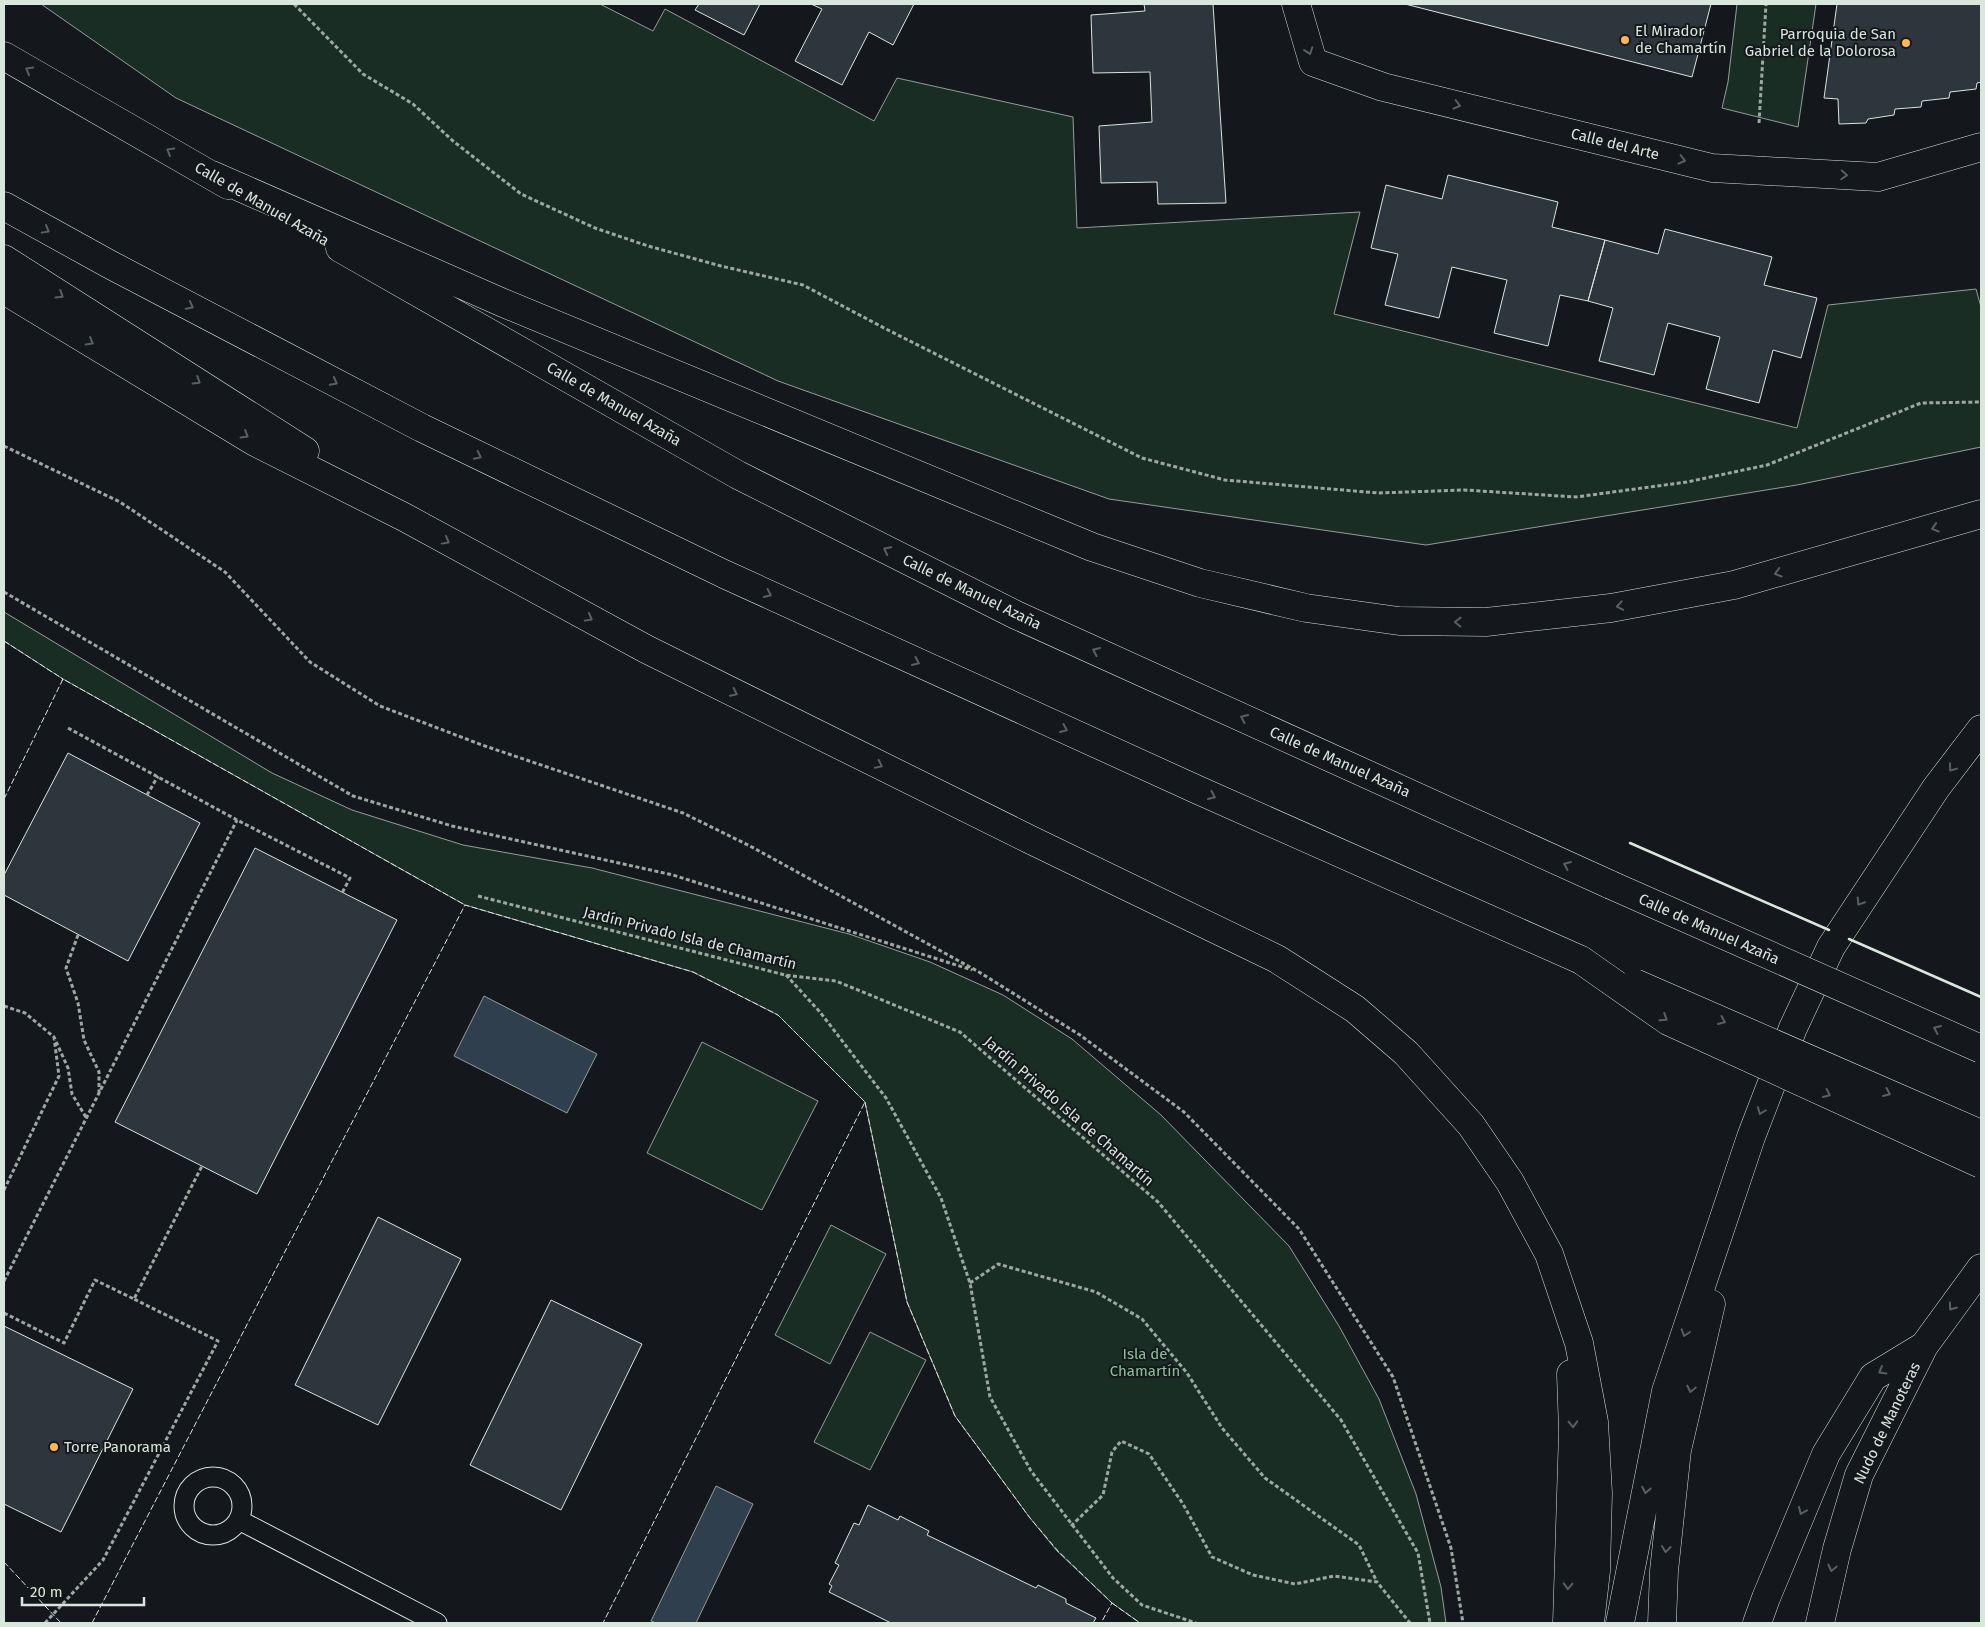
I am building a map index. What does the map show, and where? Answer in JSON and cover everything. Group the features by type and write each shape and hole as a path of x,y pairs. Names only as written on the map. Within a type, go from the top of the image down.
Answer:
{"main road":[{"name":"Calle del Arte","path":"1296,4 1313,62 1383,87 1712,168 1878,177 1981,147"},
{"name":"Calle de Manuel Azaña","path":"4,56 738,475 1016,615 1611,885 1981,1049"},
{"path":"212,175 510,306 1092,547 1200,583 1306,608 1400,621 1486,622 1611,608 1734,585 1981,514"},
{"path":"4,206 108,264 422,428 724,574 1207,794 1581,960 1981,1134"},
{"path":"4,259 271,428 404,518"},
{"path":"4,290 255,442 404,518 646,650 1277,960 1355,1009 1406,1054 1471,1125 1510,1182 1549,1254 1579,1343 1594,1422 1598,1493 1596,1571 1590,1623"},
{"path":"1620,1623 1666,1391 1751,1137 1793,1028 1831,947 1936,788 1981,729"},
{"path":"1581,960 1668,1021 1981,1164"},
{"path":"1662,1623 1664,1572 1677,1450 1751,1137"},
{"name":"Nudo de Manoteras","path":"1820,1623 1837,1549 1859,1475 1924,1346 1981,1268"},
{"path":"1567,1623 1573,1432 1570,1356 1579,1343"},
{"path":"1757,1623 1826,1454 1872,1377 1924,1346"}],"lane":[{"path":"239,1520 437,1623"}],"path":[{"path":"294,4 363,74 413,104 453,141 521,194 595,228 648,246 721,266 803,285 1142,458 1225,480 1378,493 1464,490 1576,498 1687,482 1767,465 1921,403 1981,402"},
{"path":"1759,123 1766,4"},
{"path":"4,446 120,502 224,572 310,662 380,706 482,745 683,812 750,846 979,972 1080,1035 1184,1112 1299,1229 1393,1377 1451,1548 1463,1623"},
{"path":"4,592 353,796 452,826 673,876 979,972"},
{"path":"68,728 237,820 350,878 342,893"},
{"path":"147,795 158,776"},
{"path":"4,1282 237,820"},
{"name":"Jardín Privado Isla de Chamartín","path":"478,896 786,975 836,982 960,1032 1158,1202 1341,1420 1418,1553 1430,1623"},
{"path":"78,935 66,968 78,1003 84,1040 99,1072 98,1096"},
{"path":"786,975 820,1012 886,1098 941,1198 970,1284 990,1397 1031,1470 1071,1526 1113,1578 1142,1605 1196,1623"},
{"path":"4,1006 25,1013 54,1037 68,1068 72,1094 87,1119"},
{"path":"4,1190 59,1076 54,1037"},
{"path":"134,1299 202,1166"},
{"path":"970,1284 998,1264 1096,1292 1142,1319 1187,1373 1222,1428 1265,1478 1359,1545 1378,1582 1410,1623"},
{"path":"4,1313 64,1343 95,1280 218,1341 103,1560 45,1623"},
{"path":"1071,1526 1103,1495 1112,1452 1120,1441 1149,1454 1183,1504 1212,1557 1253,1575 1296,1584 1334,1576 1378,1582"}],"green space":[{"path":"41,4 600,4 653,31 665,9 874,121 897,78 1073,117 1077,228 1360,212 1334,314 1797,428 1828,305 1976,289 1981,307 1981,447 1797,485 1426,545 1109,499 778,381 176,98"},
{"path":"1737,4 1816,4 1798,127 1722,108 1728,82"},
{"name":"Isla de Chamartín","path":"4,612 272,773 352,810 463,845 592,868 849,934 930,962 1003,995 1072,1039 1161,1115 1289,1246 1339,1326 1379,1399 1416,1494 1441,1587 1446,1623 1140,1623 1112,1603 1057,1551 1030,1518 955,1416 907,1302 865,1102 778,1015 693,972 465,905 63,679 4,641"},
{"path":"702,1042 818,1101 762,1210 647,1153"},
{"path":"831,1225 886,1254 830,1364 775,1335"},
{"path":"870,1332 926,1360 870,1470 814,1442"}],"water":[{"path":"484,996 597,1054 567,1113 454,1056"},
{"path":"716,1486 753,1504 696,1623 656,1623 651,1621"}],"building":[{"path":"699,4 760,4 744,35 695,10"},
{"path":"811,4 914,4 893,45 869,32 842,85 795,61 822,9"},
{"path":"1144,4 1213,4 1226,203 1158,204 1157,182 1101,183 1099,126 1152,122 1150,72 1093,73 1091,15 1145,11"},
{"name":"El Mirador de Chamartín","path":"1405,4 1711,4 1692,77"},
{"name":"Parroquia de San Gabriel de la Dolorosa","path":"1837,4 1981,4 1981,82 1977,83 1976,89 1950,92 1949,98 1922,101 1921,107 1895,109 1894,115 1868,119 1866,123 1839,124 1838,99 1824,98"},
{"path":"1448,175 1558,202 1552,227 1605,240 1588,301 1560,295 1548,346 1494,333 1507,280 1452,267 1439,318 1385,305 1398,254 1371,248 1386,185 1442,199"},
{"path":"1665,229 1772,257 1764,285 1817,298 1801,358 1773,350 1759,403 1706,389 1720,337 1668,323 1654,375 1599,361 1613,308 1588,301 1605,240 1658,254"},
{"path":"68,753 200,823 128,961 4,895 4,875"},
{"path":"255,848 397,920 257,1194 115,1122"},
{"path":"378,1217 461,1259 378,1425 295,1385"},
{"path":"551,1300 642,1344 561,1510 470,1465"},
{"name":"Torre Panorama","path":"4,1326 133,1389 61,1532 4,1504"},
{"path":"868,1505 898,1520 900,1516 929,1531 927,1535 1036,1588 1038,1585 1066,1599 1066,1603 1096,1618 1093,1623 891,1623 829,1592 832,1586 829,1584 839,1565 835,1563 854,1523 859,1525"}],"fence":[{"path":"4,641 63,679 62,681"},
{"path":"4,799 63,679 465,905"},
{"path":"92,1623 465,905 693,972 778,1015 865,1102 603,1623"},
{"path":"865,1102 907,1302 955,1416 1030,1518 1058,1551 1112,1603 1101,1623"},
{"path":"4,1562 61,1623"},
{"path":"1112,1603 1140,1623"}],"wall":[{"path":"1630,843 1829,930"},
{"path":"1849,939 1981,997"}],"place":[{"name":"El Mirador de Chamartín","path":"1625,40"},
{"name":"Parroquia de San Gabriel de la Dolorosa","path":"1906,43"},
{"name":"Torre Panorama","path":"54,1447"}]}
